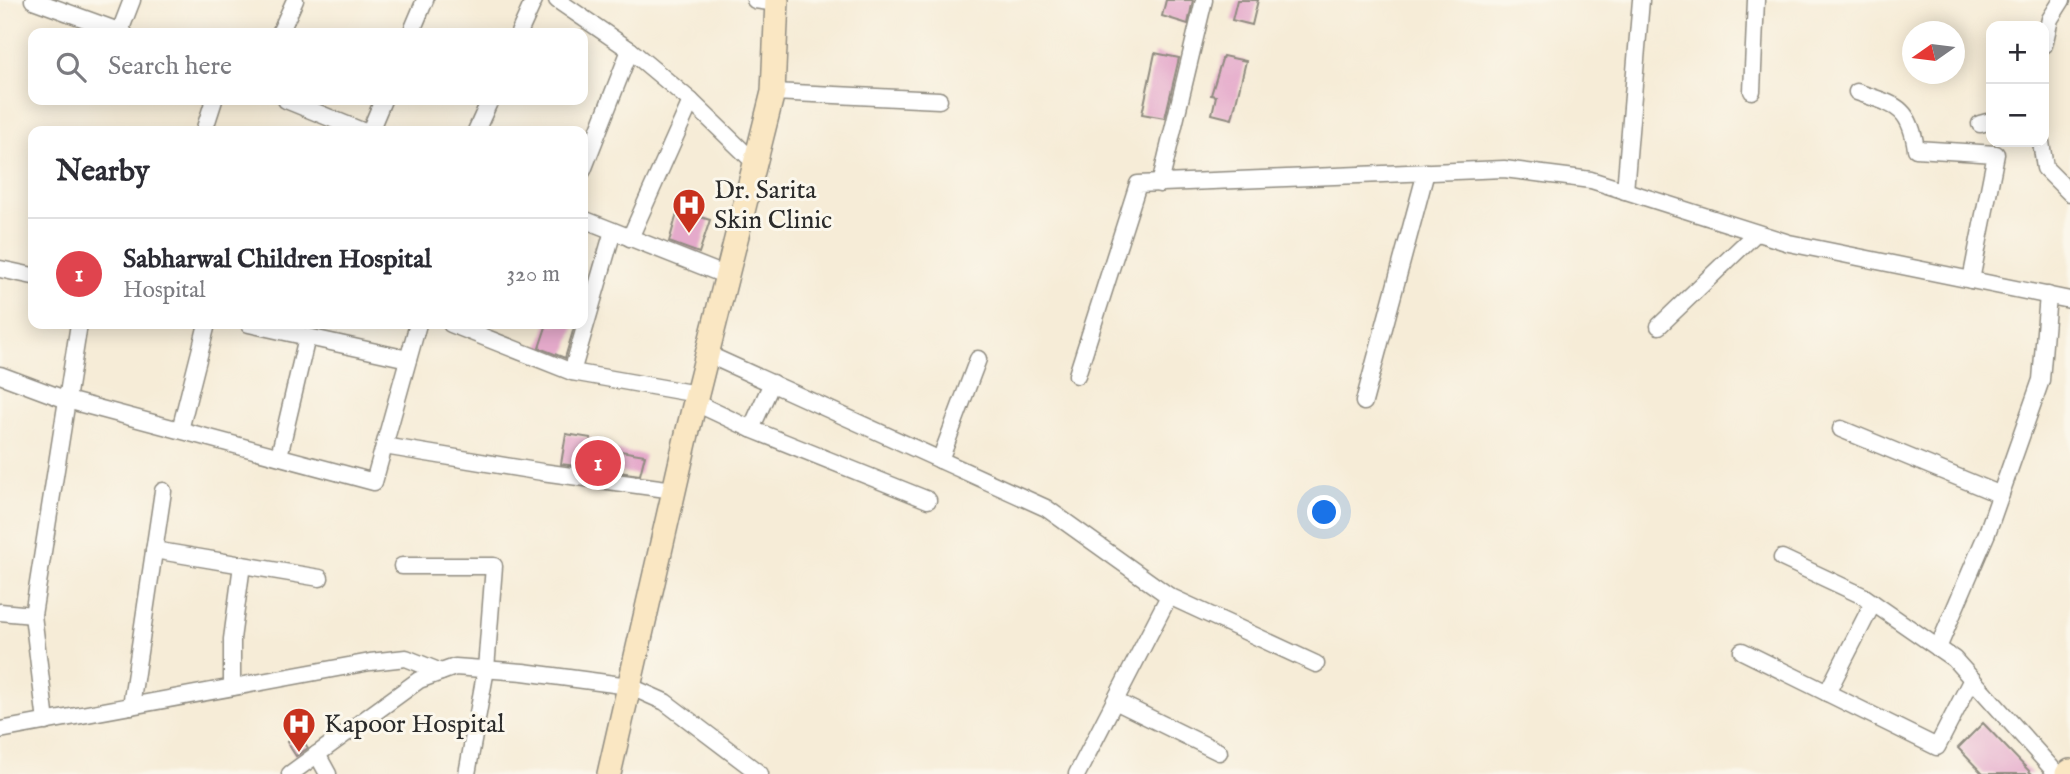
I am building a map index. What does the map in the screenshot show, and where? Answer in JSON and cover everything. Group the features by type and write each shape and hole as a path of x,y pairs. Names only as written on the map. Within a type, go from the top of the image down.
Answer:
{"street":[{"path":"33,0 111,28"},
{"path":"123,28 132,0"},
{"path":"282,28 295,0"},
{"path":"413,28 425,0"},
{"path":"521,28 534,0"},
{"path":"557,0 631,50 691,101 755,163"},
{"path":"1160,184 1204,0"},
{"path":"1625,191 1641,0"},
{"path":"1752,91 1756,0"},
{"path":"2049,23 2062,0"},
{"path":"609,774 674,490 773,92 770,1"},
{"path":"588,158 631,50"},
{"path":"773,92 939,100"},
{"path":"1857,92 1899,107 1913,128 1916,149 1996,154 1971,280"},
{"path":"630,238 691,101"},
{"path":"206,126 212,105"},
{"path":"298,105 349,126"},
{"path":"372,126 381,105"},
{"path":"478,126 488,105"},
{"path":"319,126 324,116"},
{"path":"2042,147 2045,168 2070,193"},
{"path":"1077,375 1138,184 1504,169 1591,180 1789,243 2070,300"},
{"path":"1364,402 1426,172"},
{"path":"588,221 727,276"},
{"path":"588,317 613,231"},
{"path":"1659,326 1756,233"},
{"path":"0,269 28,275"},
{"path":"1938,648 2001,495 2041,380 2048,295"},
{"path":"46,722 33,615 78,329"},
{"path":"180,430 206,329"},
{"path":"271,329 408,359"},
{"path":"0,375 67,400 374,482 417,329"},
{"path":"464,329 572,372 697,398 751,429 928,500"},
{"path":"572,372 585,329"},
{"path":"279,456 307,337"},
{"path":"707,354 1046,508 1169,596 1316,664"},
{"path":"940,460 978,359"},
{"path":"751,429 772,383"},
{"path":"1841,429 2001,495"},
{"path":"384,446 674,490"},
{"path":"131,706 163,491"},
{"path":"154,550 320,578"},
{"path":"1782,558 1863,596 1954,659 2057,774"},
{"path":"232,687 232,639 242,565"},
{"path":"402,566 495,566 486,669 467,774"},
{"path":"1077,774 1169,596"},
{"path":"1827,693 1873,603"},
{"path":"0,612 33,615"},
{"path":"1742,651 1937,747 1972,679"},
{"path":"0,730 370,662 406,658 441,672"},
{"path":"290,774 419,680 455,667 629,686 665,702 760,774"},
{"path":"1115,701 1219,752"},
{"path":"317,754 328,774"}],"building":[{"path":"1166,0 1193,0 1188,24 1162,16"},
{"path":"1237,0 1258,0 1252,25 1232,20"},
{"path":"1155,53 1179,58 1165,118 1142,114"},
{"path":"1223,56 1246,61 1232,119 1212,114 1216,96 1211,95"},
{"path":"678,210 710,220 699,253 669,242"},
{"path":"545,329 574,329 565,358 539,348"},
{"path":"566,434 591,438 590,446 645,455 640,475 561,464"},
{"path":"1983,723 2032,774 1983,774 1958,748"},
{"path":"299,735 308,748 296,756 287,742"}],"place":[{"name":"Dr. Sarita Skin Clinic","path":"689,235"},
{"name":"Sabharwal Children Hospital","path":"598,463"},
{"name":"Kapoor Hospital","path":"299,754"}]}
